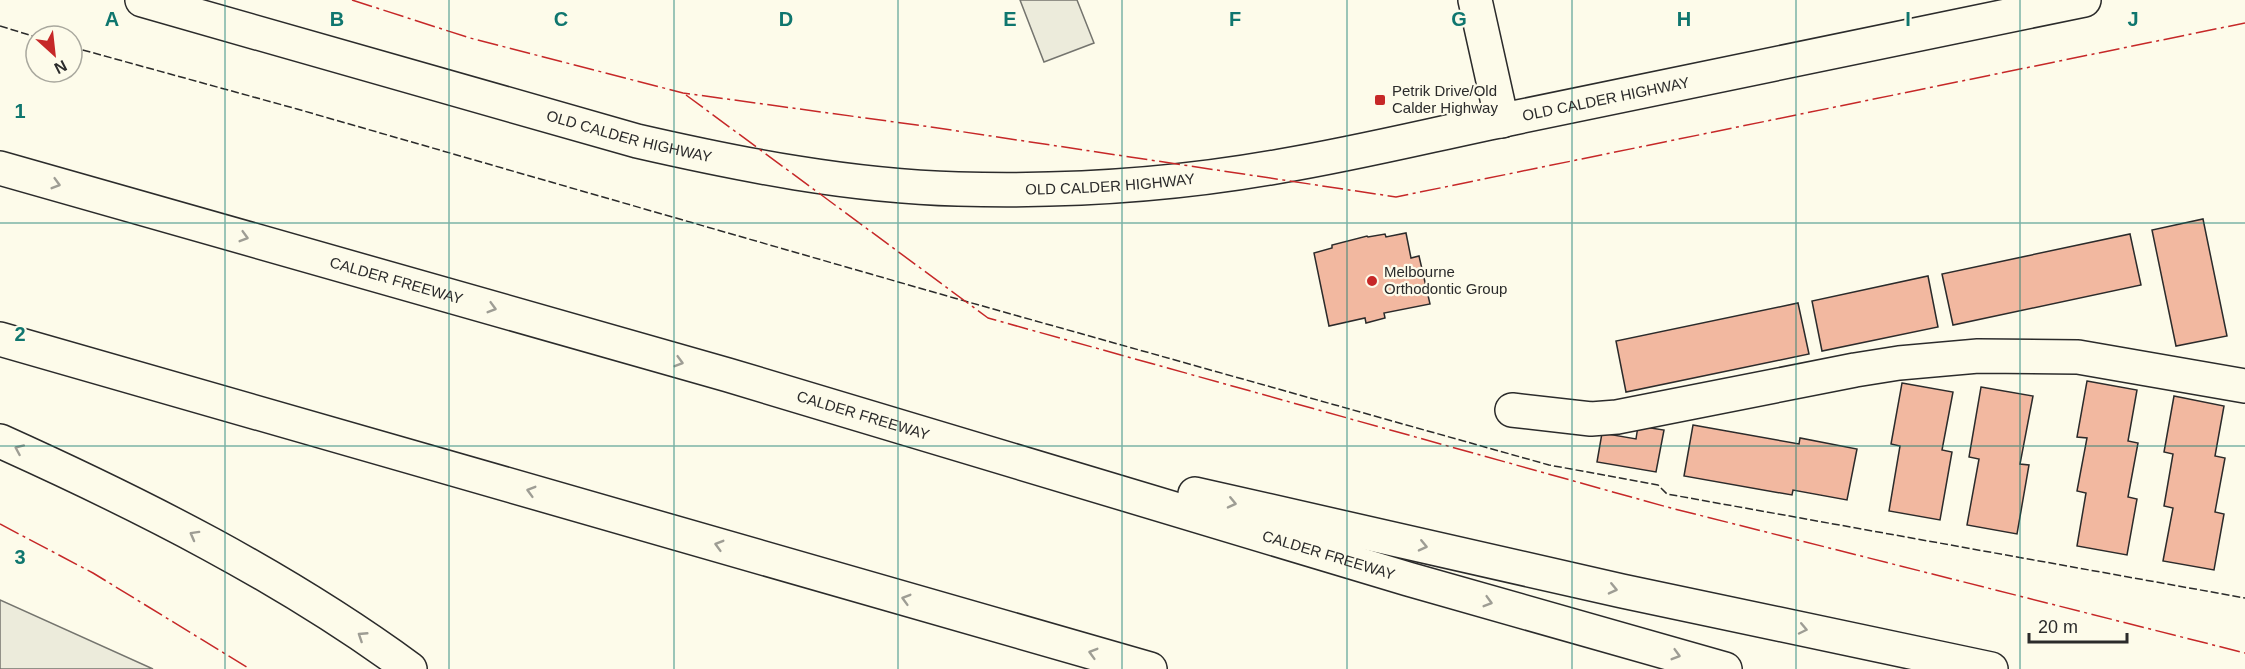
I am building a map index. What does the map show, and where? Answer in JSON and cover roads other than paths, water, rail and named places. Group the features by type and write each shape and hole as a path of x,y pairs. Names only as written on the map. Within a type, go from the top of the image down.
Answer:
{"main road":[{"name":"OLD CALDER HIGHWAY","path":"142,0 637,141 756,166 887,185 1028,190 1150,183 1278,167 2084,0"},
{"path":"1475,0 1502,121"},
{"name":"CALDER FREEWAY","path":"0,168 728,375 1396,576 1725,669"},
{"path":"0,339 1150,669"},
{"path":"1512,410 1591,419 1617,417 1866,368 1978,356 2041,355 2086,358 2245,386"},
{"path":"728,375 1162,487 1622,591 1991,669"},
{"path":"0,441 156,514 213,545 322,610 410,669"}],"place":[{"name":"Petrik Drive/Old Calder Highway","path":"1380,100"},
{"name":"Melbourne Orthodontic Group","path":"1372,281"}]}
